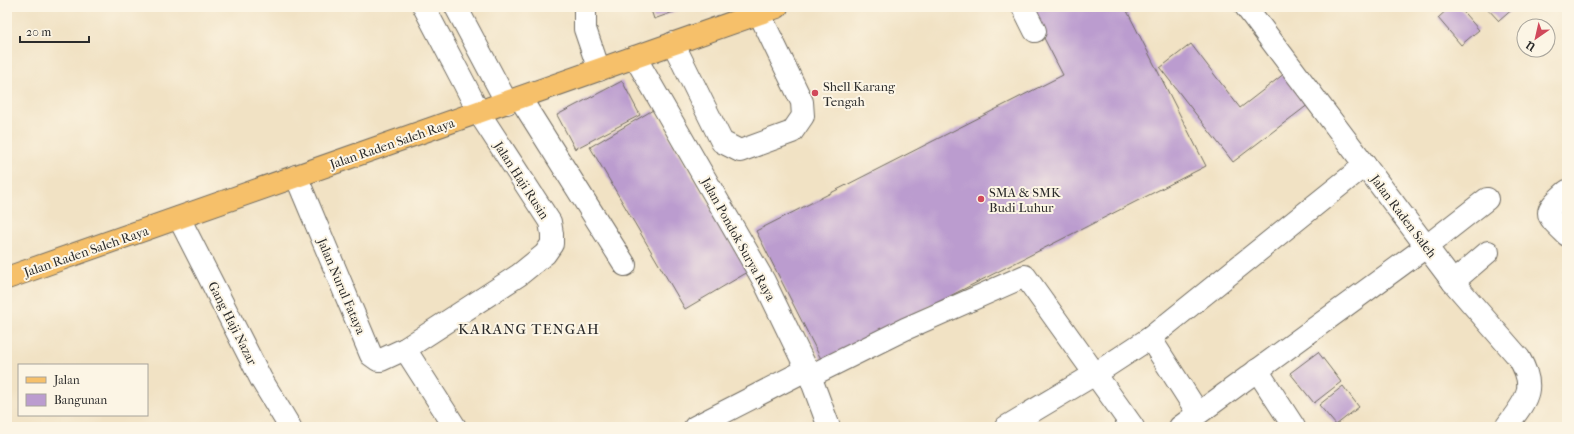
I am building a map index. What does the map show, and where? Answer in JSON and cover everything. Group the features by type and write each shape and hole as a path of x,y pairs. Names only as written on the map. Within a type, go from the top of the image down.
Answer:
{"main road":[{"name":"Jalan Raden Saleh Raya","path":"7,278 768,10"}],"street":[{"path":"424,7 479,113"},
{"path":"456,7 514,100 625,265"},
{"path":"585,7 585,29 599,70"},
{"path":"1023,7 1035,31"},
{"name":"Jalan Raden Saleh","path":"1246,7 1453,282 1519,358 1527,371 1529,386 1525,400 1506,427"},
{"path":"673,43 722,142 740,150 792,132 803,116 802,102 768,10"},
{"name":"Jalan Pondok Surya Raya","path":"636,57 764,281 809,372 829,427"},
{"name":"Jalan Haji Rusin","path":"408,347 519,275 545,254 552,244 550,222 479,113"},
{"path":"1014,425 1150,338 1365,165"},
{"name":"Jalan Nurul Fataya","path":"296,176 371,355 378,360 381,360 408,347"},
{"path":"1567,191 1550,207 1549,214 1551,219 1567,234"},
{"path":"1180,427 1427,246 1487,199"},
{"name":"Gang Haji Nazar","path":"179,218 261,379 290,427"},
{"path":"1453,282 1488,252"},
{"path":"694,427 809,372 1025,276 1133,427"},
{"path":"1150,338 1198,413"},
{"path":"408,347 455,427"},
{"path":"1257,370 1294,427"}],"building":[{"path":"650,7 682,7 682,9 654,19"},
{"name":"SMA & SMK Budi Luhur","path":"1028,7 1125,7 1206,166 822,361 756,231 1063,75"},
{"path":"1450,7 1459,7 1479,30 1461,45 1438,18"},
{"path":"1486,7 1515,7 1499,21"},
{"path":"1191,44 1240,108 1289,70 1313,101 1233,162 1160,68"},
{"path":"622,81 640,115 575,149 557,115"},
{"path":"653,110 748,272 685,309 590,147"},
{"path":"1318,352 1341,382 1314,403 1290,373"},
{"path":"1343,386 1359,407 1336,425 1319,405"}],"place":[{"name":"Shell Karang Tengah","path":"815,93"},
{"name":"SMA & SMK Budi Luhur","path":"981,199"}],"district":[{"name":"KARANG TENGAH","path":"529,329"}]}
